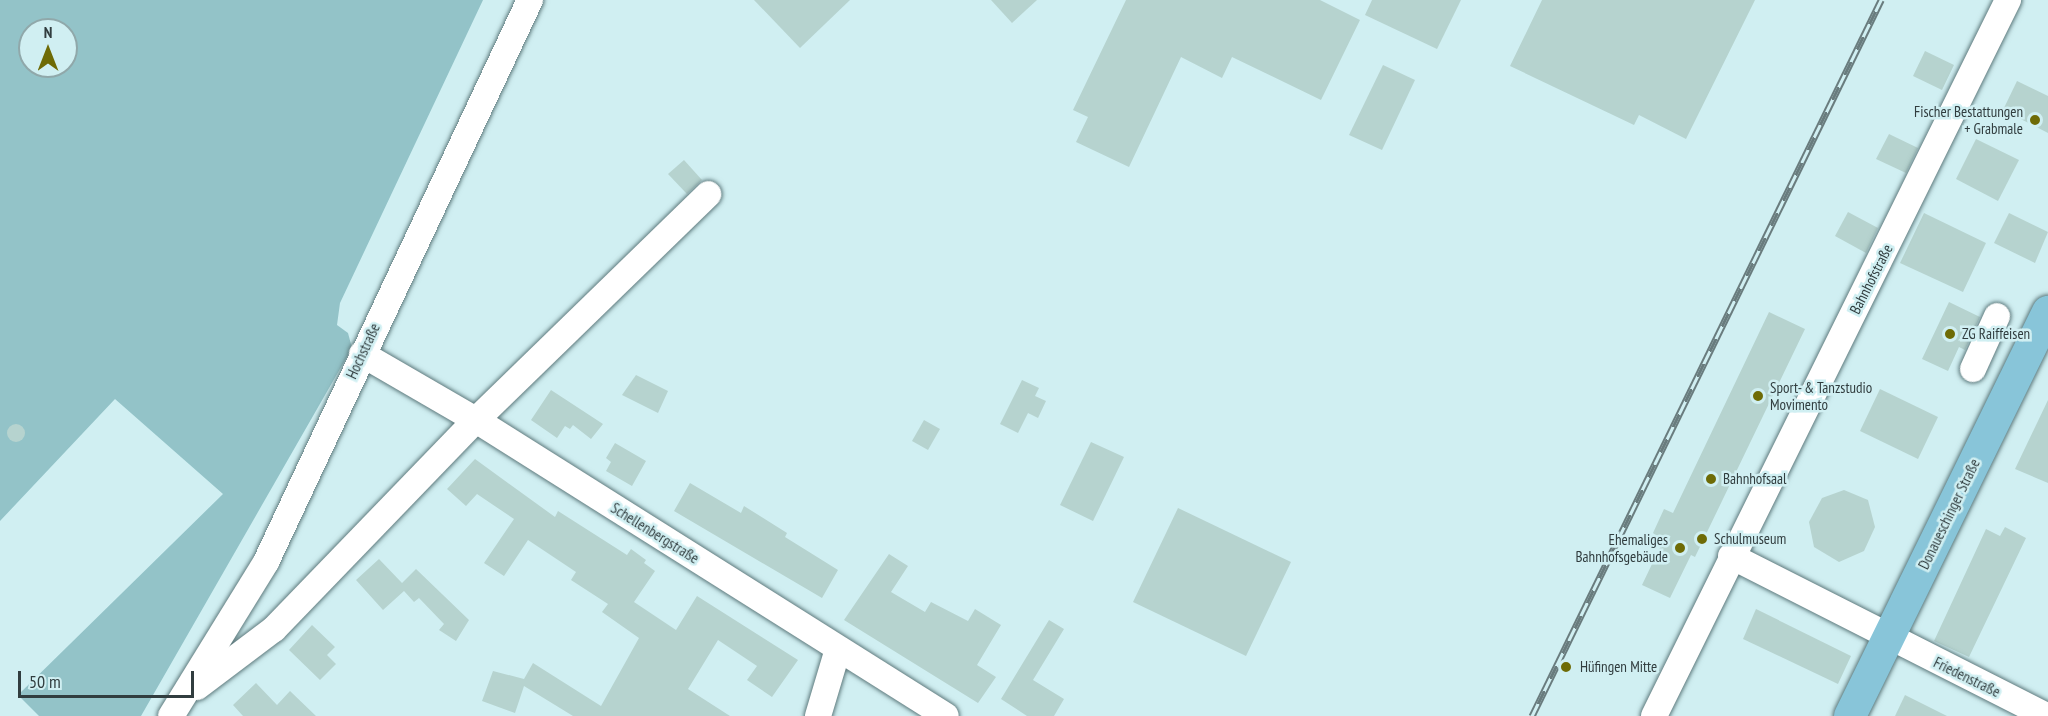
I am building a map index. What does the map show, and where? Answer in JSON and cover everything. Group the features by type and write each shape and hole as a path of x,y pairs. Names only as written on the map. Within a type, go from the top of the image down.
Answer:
{"main road":[{"name":"Donaueschinger Straße","path":"1850,716 2048,312"}],"street":[{"name":"Hochstraße","path":"178,706 266,562 530,0"},
{"name":"Bahnhofstraße","path":"1654,716 1731,556 2008,0"},
{"name":"Hochstraße","path":"178,706 274,629 476,420 708,194"},
{"path":"1973,369 1997,316"},
{"name":"Schellenbergstraße","path":"362,354 476,420 946,716"},
{"path":"1731,556 1888,638"},
{"name":"Friedenstraße","path":"1888,638 2046,716"},
{"path":"818,716 838,649"}],"shaded area":[{"path":"0,0 483,0 340,303 337,325 348,333 352,348 141,716 39,716 18,695 223,494 115,399 0,521"}],"building":[{"path":"754,0 850,0 800,48"},
{"path":"991,0 1037,0 1012,23"},
{"path":"1126,0 1320,0 1360,20 1321,100 1232,57 1222,78 1181,57 1129,167 1076,142 1088,117 1073,110"},
{"path":"1372,0 1461,0 1437,49 1365,15"},
{"path":"1542,0 1755,0 1686,139 1639,115 1634,125 1510,66"},
{"path":"1925,51 1954,65 1942,90 1913,76"},
{"path":"1383,65 1415,80 1382,150 1349,135"},
{"name":"Fischer Bestattungen + Grabmale","path":"2017,81 2048,96 2048,133 2003,110"},
{"path":"1889,134 1918,148 1906,173 1876,159"},
{"path":"1976,139 2019,160 1998,201 1956,179"},
{"path":"684,160 702,180 687,194 668,174"},
{"path":"1848,212 1878,228 1866,253 1835,236"},
{"path":"1924,213 1986,243 1963,292 1900,263"},
{"path":"2009,213 2048,232 2035,263 1994,243"},
{"name":"ZG Raiffeisen","path":"1949,302 1980,317 1965,350 1959,347 1948,371 1922,359"},
{"path":"1769,312 1805,329 1695,557 1691,555 1670,598 1642,585 1663,541 1653,533 1664,509 1673,513"},
{"path":"636,375 668,391 658,413 622,395"},
{"path":"1022,380 1039,388 1035,396 1046,401 1038,418 1028,413 1018,433 1000,424"},
{"path":"1880,389 1938,417 1918,459 1860,431"},
{"path":"551,390 603,424 591,439 573,425 570,429 565,426 557,438 531,420"},
{"path":"2048,400 2048,483 2015,469"},
{"path":"924,420 940,429 928,450 912,441"},
{"path":"12,424 20,424 25,429 23,440 12,442 7,437 7,429"},
{"path":"1091,442 1124,457 1093,521 1060,505"},
{"path":"615,443 646,461 632,486 606,471 611,462 606,458"},
{"path":"475,459 555,517 558,511 627,555 631,549 646,560 644,563 655,571 634,602 676,630 697,596 798,660 772,697 747,680 757,666 718,640 688,689 730,716 573,716 524,686 515,713 482,701 493,671 524,679 533,663 601,706 639,638 602,612 608,604 571,580 576,572 528,540 504,576 484,563 514,519 477,494 466,506 447,489"},
{"path":"690,483 741,513 744,506 787,533 785,537 838,570 822,598 674,511"},
{"path":"1844,490 1868,500 1875,527 1864,551 1839,562 1814,547 1809,522 1822,498"},
{"path":"1178,508 1291,562 1246,656 1133,602"},
{"path":"2005,527 2026,538 1969,657 1934,641 1986,529 2000,536"},
{"path":"889,554 908,566 891,592 925,612 931,602 968,621 975,609 1001,625 977,665 996,677 978,703 844,620"},
{"path":"379,559 402,583 416,569 469,620 456,641 439,630 444,624 419,598 414,602 404,591 383,610 356,580"},
{"path":"1756,609 1851,656 1838,684 1743,639"},
{"path":"1049,620 1064,629 1033,680 1064,699 1054,716 1027,716 1001,699"},
{"path":"312,625 335,647 327,655 336,664 320,680 289,650"},
{"path":"256,683 277,705 290,691 316,716 243,716 233,705"},
{"path":"1905,695 1947,716 1895,716"}],"railway":[{"path":"1532,716 1881,0"}],"place":[{"name":"Fischer Bestattungen + Grabmale","path":"2035,120"},
{"name":"ZG Raiffeisen","path":"1950,334"},
{"name":"Sport- & Tanzstudio Movimento","path":"1758,396"},
{"name":"Bahnhofsaal","path":"1711,479"},
{"name":"Schulmuseum","path":"1702,539"},
{"name":"Ehemaliges Bahnhofsgebäude","path":"1680,548"},
{"name":"Hüfingen Mitte","path":"1566,667"}]}
